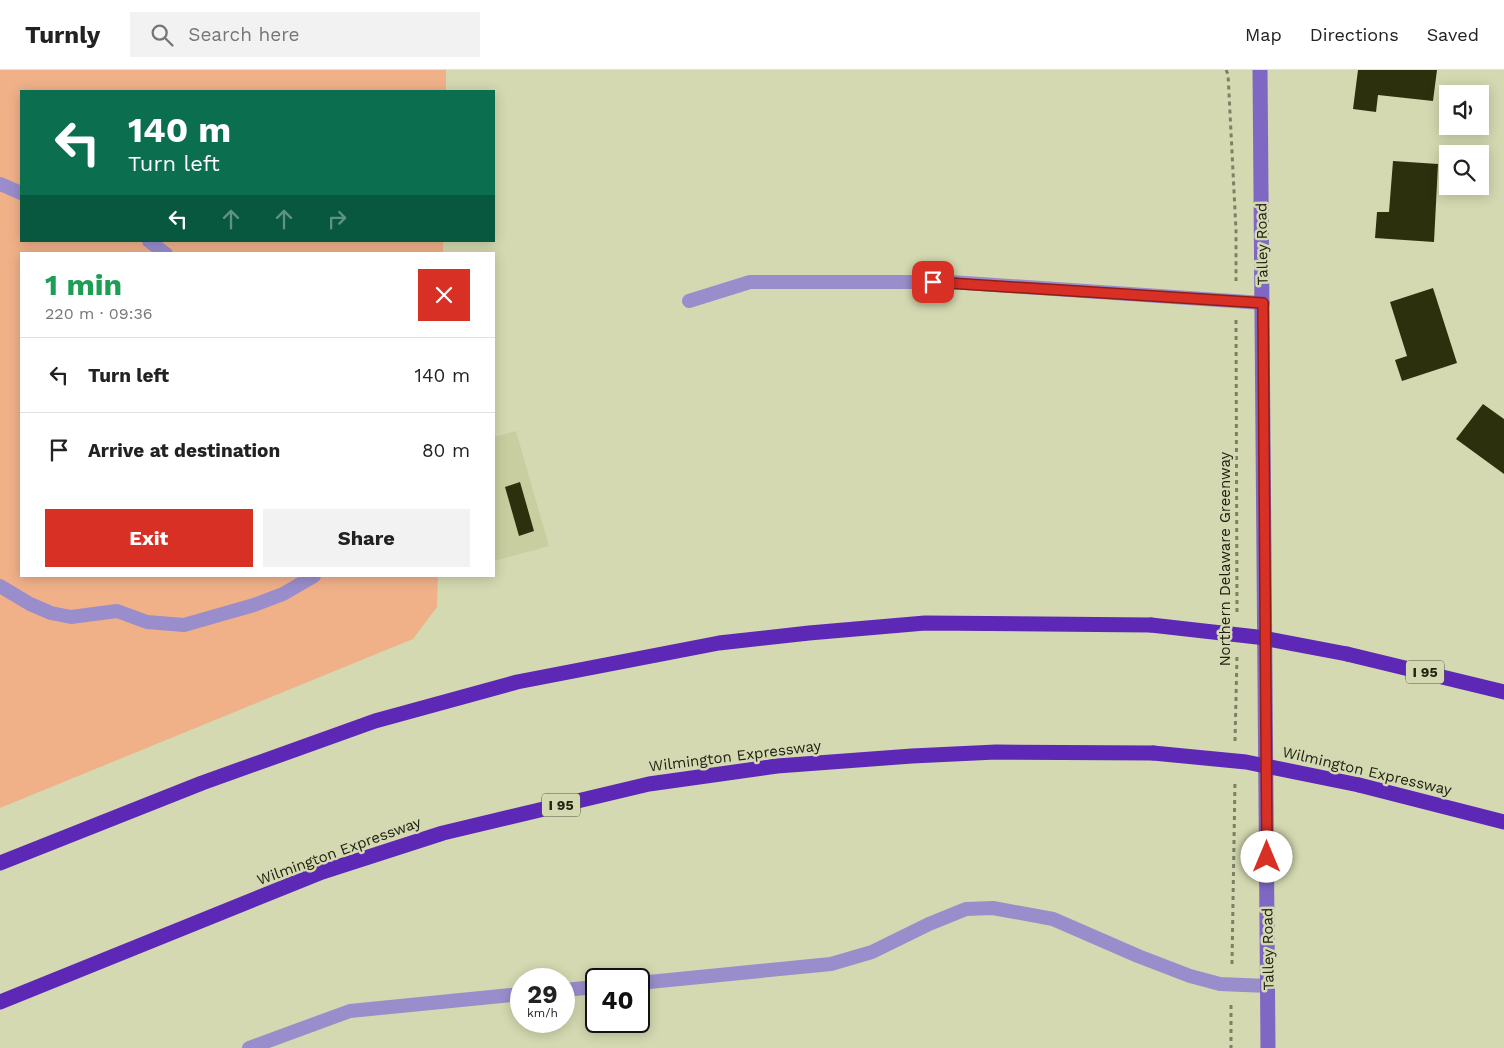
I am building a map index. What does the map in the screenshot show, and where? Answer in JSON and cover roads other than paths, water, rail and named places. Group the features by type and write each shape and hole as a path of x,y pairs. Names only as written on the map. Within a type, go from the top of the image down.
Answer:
{"highway":[{"name":"I 95","path":"0,863 202,783 375,721 517,682 719,643 925,623 1151,625 1257,637 1347,654 1504,692"},
{"name":"Wilmington Expressway","path":"0,1002 332,869 443,833 650,784 777,766 996,752 1152,753 1246,762 1359,785 1504,822"}],"street":[{"name":"Talley Road","path":"1260,70 1268,1048"}],"lane":[{"path":"0,184 20,193"},
{"path":"150,242 163,252"},
{"path":"689,301 750,282 951,282 1263,303"},
{"path":"1,587 30,604 51,613 71,617 116,611 147,622 184,625 254,605 283,594 312,577"},
{"path":"650,982 831,964 872,952 929,924 966,909 993,908 1053,919 1138,956 1190,976 1220,984 1268,986"},
{"path":"249,1048 350,1011 510,995"}]}
